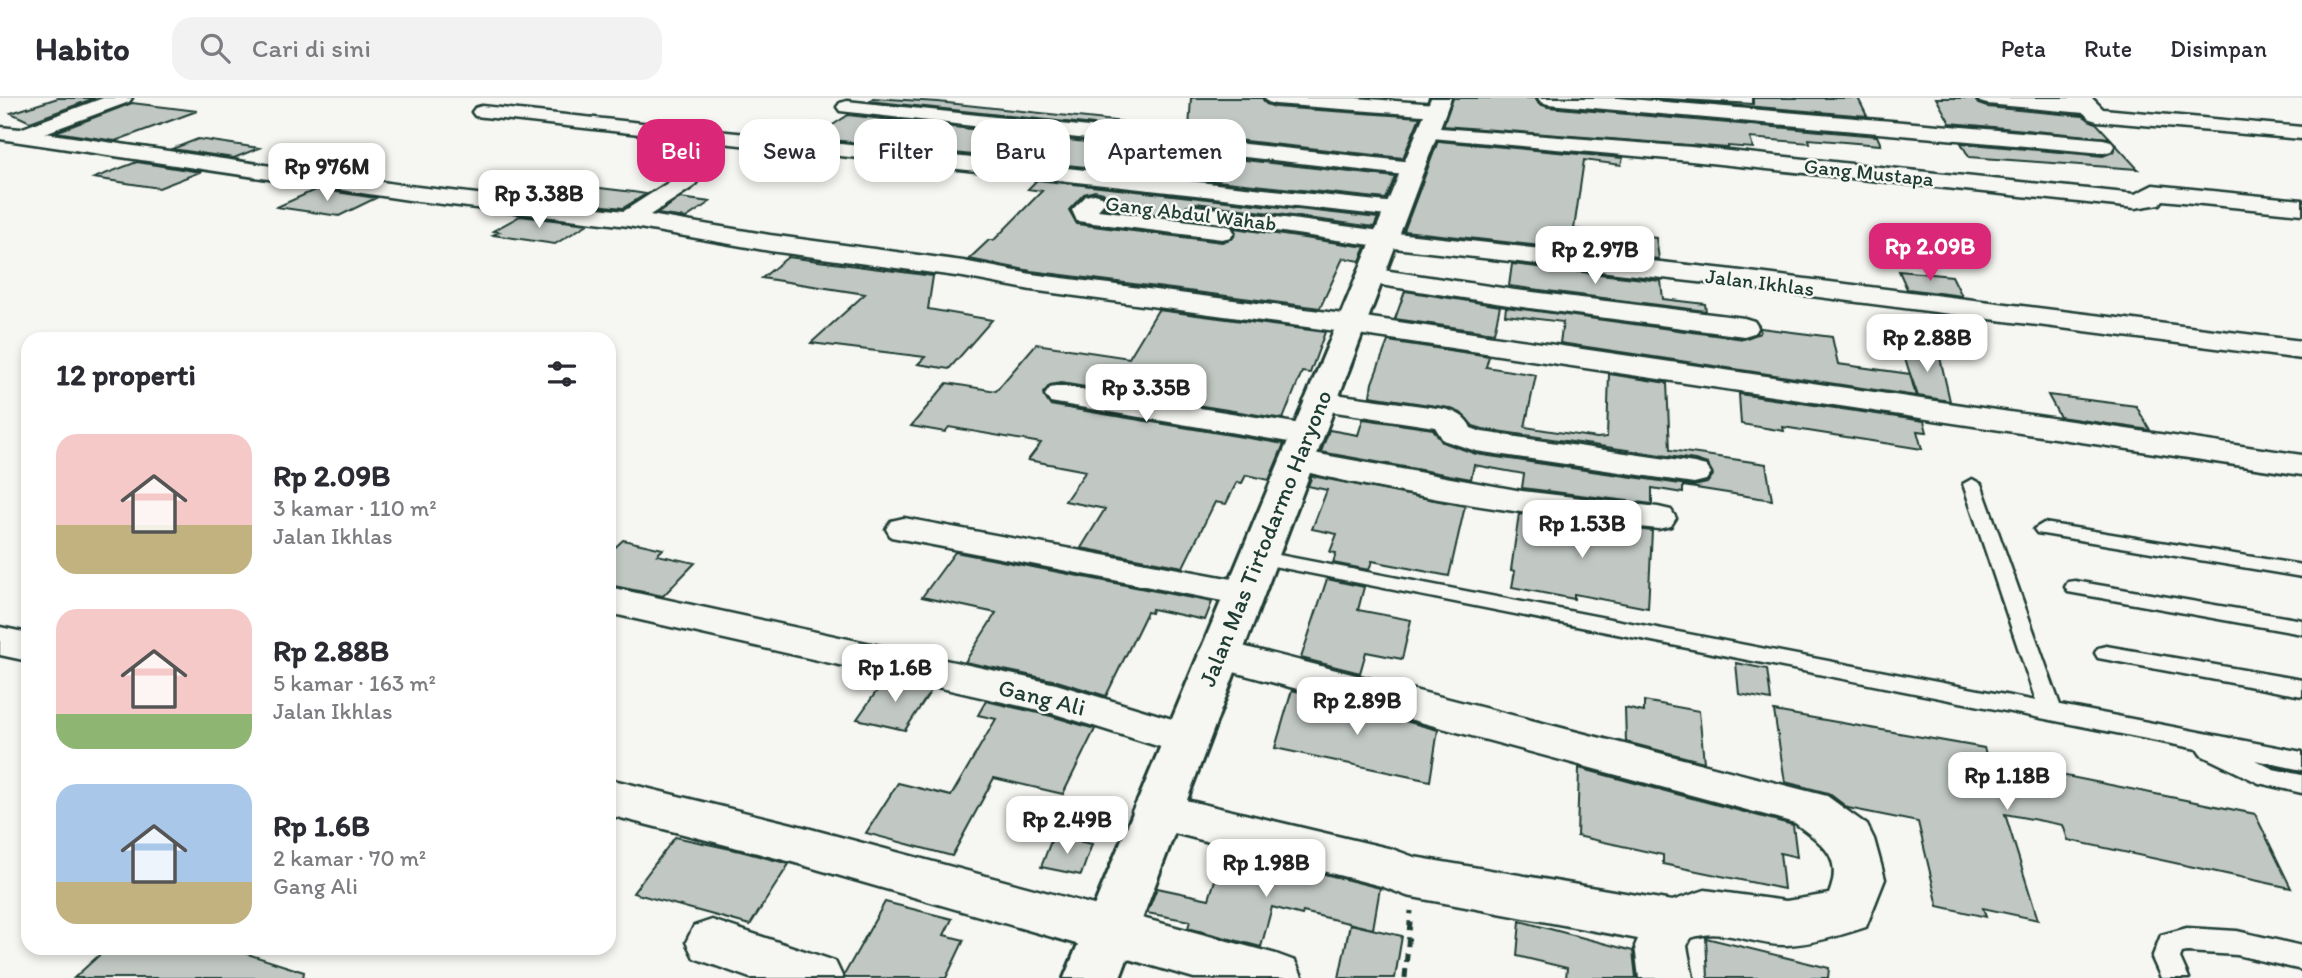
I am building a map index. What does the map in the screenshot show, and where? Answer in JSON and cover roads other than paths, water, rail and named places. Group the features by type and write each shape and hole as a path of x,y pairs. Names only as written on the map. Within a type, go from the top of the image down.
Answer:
{"street":[{"path":"10,133 122,98"},
{"path":"1275,98 1435,114"},
{"path":"1987,98 2085,102 2097,115 2302,133"},
{"path":"1548,104 1669,103 2103,146"},
{"path":"848,107 1413,169"},
{"path":"482,112 971,163"},
{"name":"Jalan Mas Tirtodarmo Haryono","path":"1102,956 1156,811 1435,114"},
{"name":"Gang Mustapa","path":"1435,114 1705,155 2135,201 2152,199 2149,194 2153,192 2302,207"},
{"path":"10,133 421,194 628,219 770,243 963,269 1031,282 1351,324 2302,465"},
{"path":"1070,178 1383,242 1515,298 1744,327"},
{"path":"628,219 684,182"},
{"name":"Gang Abdul Wahab","path":"1025,182 1020,189 1026,193 1094,201 1084,210 1086,216 1383,242"},
{"name":"Jalan Ikhlas","path":"1383,242 1725,277 2302,350"},
{"path":"1062,395 1308,432 1493,497 1587,512 1658,518"},
{"path":"1308,432 1444,419 1454,425 1455,433 1476,441 1694,473"},
{"path":"904,529 1243,593"},
{"name":"Gang Ali","path":"616,602 1056,699 1186,739"},
{"path":"0,641 21,646"},
{"path":"1156,811 1392,869 1406,876 1672,923 1705,911 1786,923 1848,912 1860,879 1850,839 1810,809 1219,654"},
{"path":"616,799 792,843 1102,956 1276,978"},
{"path":"1665,978 1661,946 1672,923"},
{"path":"712,942 816,978"}],"lane":[{"path":"1972,484 2051,713"},
{"path":"2043,529 2302,571"},
{"path":"1258,557 2302,761"},
{"path":"2075,587 2302,627"},
{"path":"2106,653 2302,688"},
{"path":"2189,739 2268,777 2302,784"},
{"path":"2175,978 2166,958 2171,943 2189,938 2222,940 2302,958"}]}
